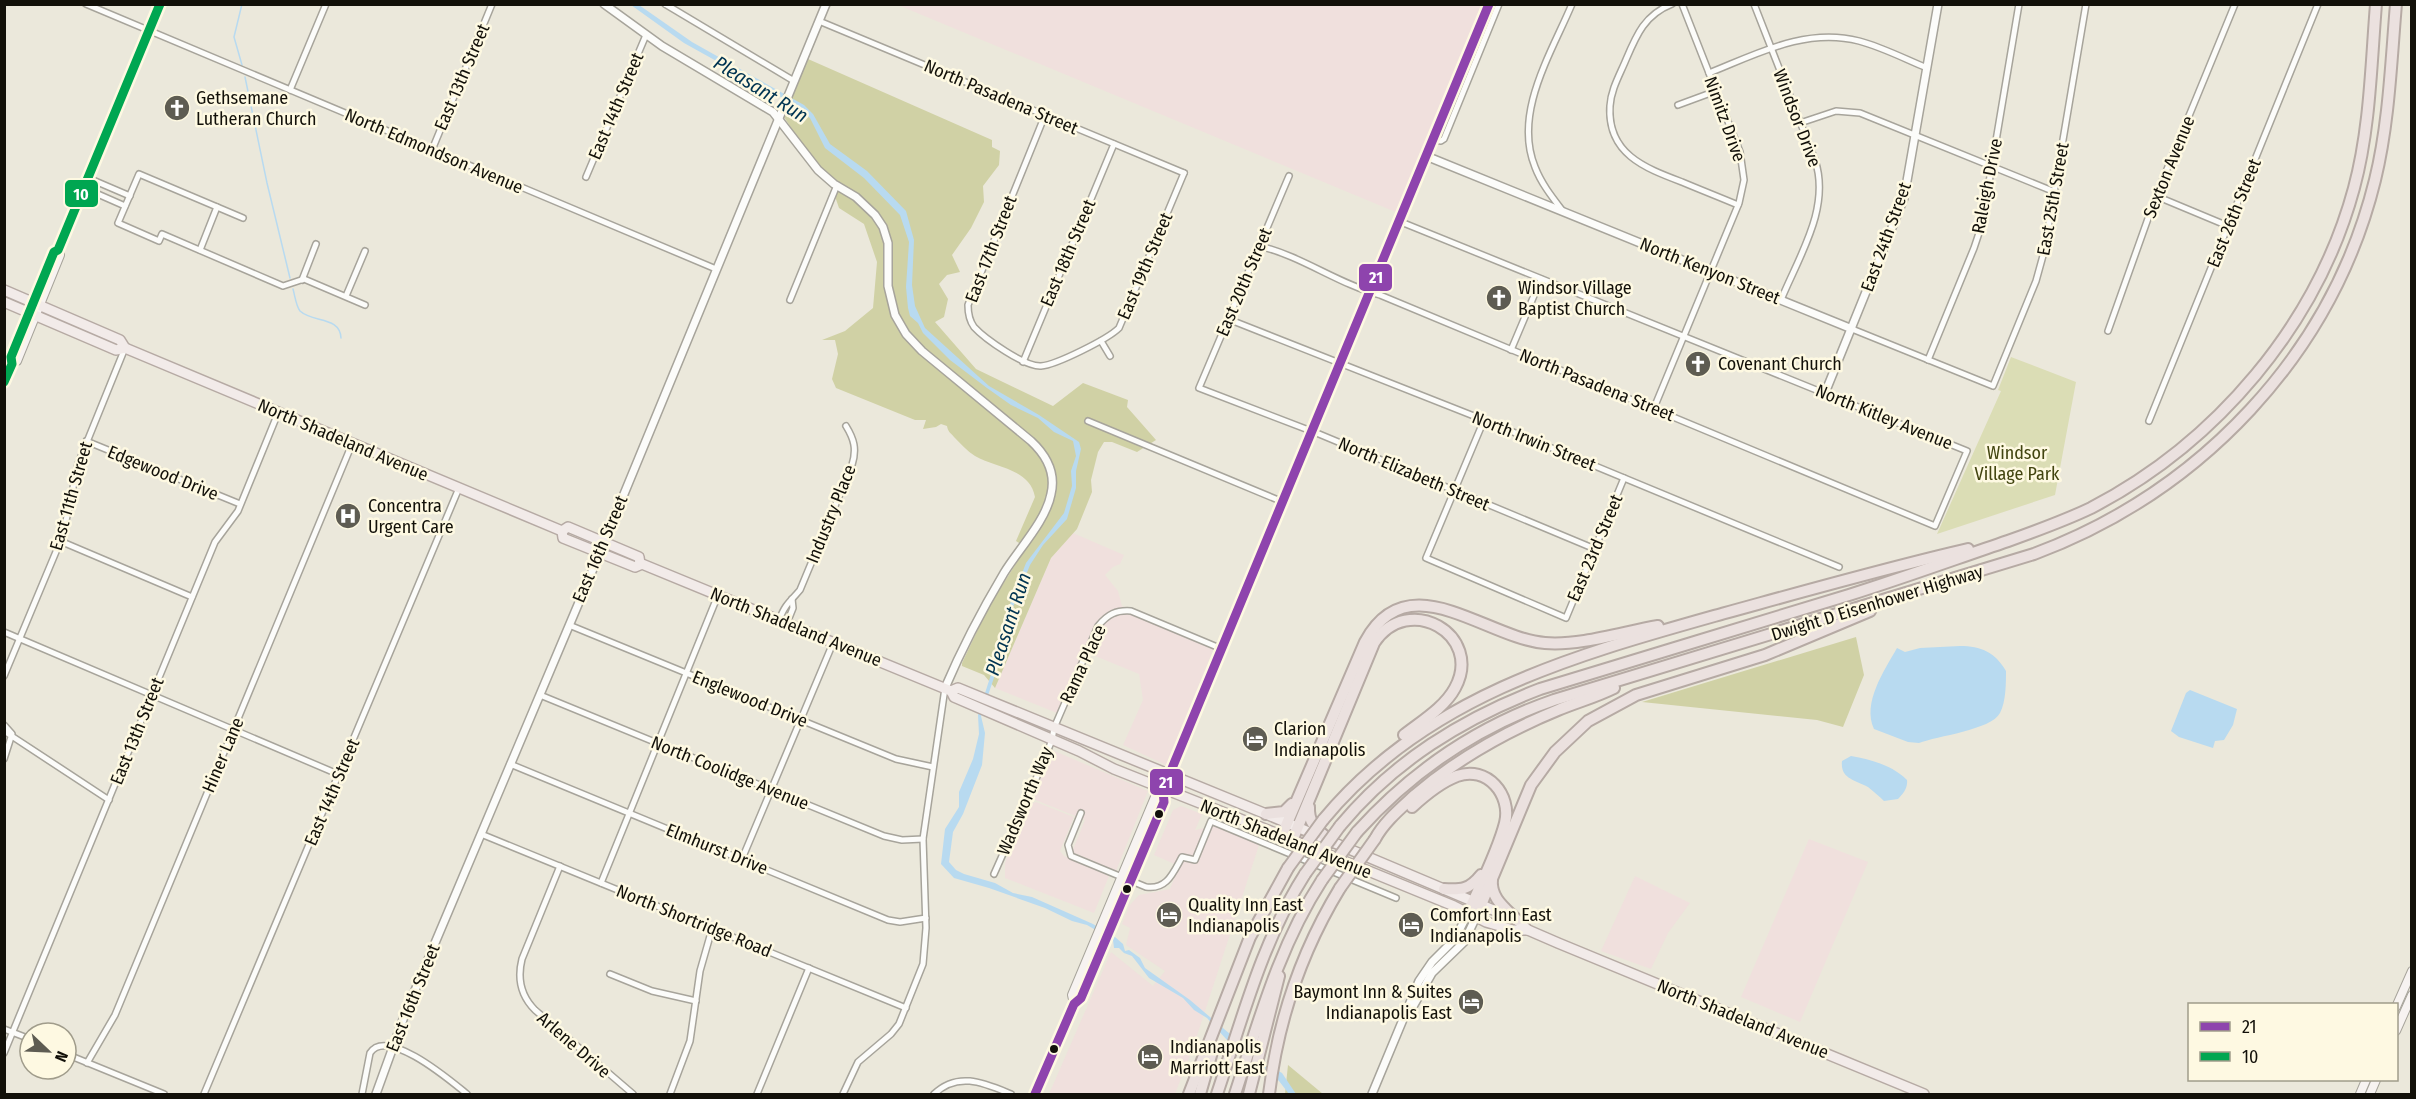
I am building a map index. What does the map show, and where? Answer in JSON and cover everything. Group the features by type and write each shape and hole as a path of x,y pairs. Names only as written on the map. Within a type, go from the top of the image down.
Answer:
{"highway":[{"name":"Dwight D Eisenhower Highway","path":"1217,1095 1272,936 1305,874 1340,826 1373,791 1414,755 1464,723 1508,701 1540,689 1928,570 2038,531 2092,507 2159,466 2209,425 2252,379 2275,350 2296,318 2328,258 2354,188 2368,106 2376,4"},
{"name":"Dwight D Eisenhower Highway","path":"1258,1040 1285,951 1322,880 1357,832 1394,795 1426,767 1481,731 1534,707 2034,554 2103,524 2143,501 2178,477 2235,427 2278,378 2326,305 2357,236 2378,165 2387,113 2396,4"},
{"path":"1363,778 1421,731 1471,701 1507,683 1631,640 1931,558 2012,539"},
{"path":"1444,889 1468,889 1490,869 1534,780 1555,752 1588,721 1636,695 1765,655 1906,595"},
{"path":"1287,838 1287,824 1298,796 1365,642 1378,623 1397,610 1418,605 1438,606 1521,638 1556,644 1705,619"},
{"path":"1200,1095 1217,1023 1250,937 1288,868 1323,820 1383,754 1438,708 1456,686 1461,669 1458,649 1449,634 1435,624 1418,619 1401,621 1388,628 1376,640 1298,828 1287,838"},
{"path":"1269,1092 1284,1014 1295,979 1317,928 1340,888 1380,830 1415,795 1476,752 1526,724 1602,694 1644,674"},
{"path":"1375,839 1417,803 1450,780 1465,774 1479,775 1489,780 1498,788 1506,807 1505,824 1472,915"},
{"path":"1266,814 1284,812 1298,796"},
{"path":"1309,802 1308,817 1311,824 1332,842"},
{"path":"1490,869 1493,893 1517,920"},
{"path":"1235,1095 1243,1069 1258,1040"},
{"path":"1249,1095 1254,1078 1258,1040"},
{"path":"1189,1095 1212,1042"}],"main road":[{"path":"4,383 12,364 10,359 60,255 58,250 160,4"},
{"path":"1074,1004 1072,995 1102,922 1164,802 1163,790 1401,222 1489,4"},
{"name":"North Shadeland Avenue","path":"4,291 120,340 125,348 562,531"},
{"name":"North Shadeland Avenue","path":"4,302 117,350 125,348"},
{"name":"North Shadeland Avenue","path":"562,531 568,527 604,542 639,557 640,564"},
{"name":"North Shadeland Avenue","path":"562,531 563,538 634,567 640,564 718,595 948,689 954,697 994,703 1266,814 1517,920 1528,930 1924,1095"},
{"name":"North Shadeland Avenue","path":"969,698 992,714 1163,790 1287,838 1472,915 1513,930 1528,930"},
{"path":"1035,1095 1074,1004 1081,998 1111,927 1125,880"},
{"path":"2398,1005 2412,972"},
{"path":"2398,1029 2412,995"},
{"path":"2360,1095 2366,1081"},
{"path":"2370,1095 2376,1081"}],"street":[{"name":"North Edmondson Avenue","path":"87,4 716,269"},
{"path":"290,90 326,4"},
{"name":"East 13th Street","path":"432,150 492,4"},
{"path":"604,4 646,34 762,105 778,118 813,165 867,206 883,226 888,243 888,279 891,302 896,318 906,334 1038,448 1051,472 1052,493 1046,511 985,606 948,689 933,767 923,839 926,918 923,964 906,1008 893,1031 858,1062 843,1095"},
{"path":"665,4 794,81"},
{"name":"East 16th Street","path":"376,1095 392,1048 826,4"},
{"path":"1433,140 1444,139 1499,4"},
{"path":"1563,211 1535,168 1529,145 1528,126 1534,95 1572,4"},
{"path":"1672,4 1652,15 1637,33 1611,98 1610,112 1613,130 1626,152 1642,165 1738,205"},
{"name":"Nimitz Drive","path":"1682,4 1742,161 1744,180 1738,205 1684,335"},
{"name":"Windsor Drive","path":"1754,4 1818,169 1820,196 1815,217 1781,300"},
{"name":"East 24th Street","path":"1825,393 1907,187 1938,4"},
{"name":"Raleigh Drive","path":"1928,360 1978,237 2019,4"},
{"name":"East 25th Street","path":"1993,386 2038,277 2055,192 2086,4"},
{"name":"Sexton Avenue","path":"2108,331 2156,196 2235,4"},
{"name":"East 26th Street","path":"2149,421 2318,4"},
{"name":"North Pasadena Street","path":"819,21 1184,173"},
{"name":"East 14th Street","path":"586,177 646,34"},
{"path":"1709,73 1790,41 1813,37 1848,39 1869,44 1927,68"},
{"path":"1678,105 1716,91"},
{"path":"1800,123 1834,111 1851,111 2055,192"},
{"name":"East 17th Street","path":"1023,362 975,327 969,317 968,305 1045,115"},
{"name":"East 18th Street","path":"1023,362 1114,144"},
{"name":"North Kenyon Street","path":"1426,156 1993,386"},
{"path":"1184,173 1191,170"},
{"name":"East 19th Street","path":"1023,362 1046,365 1101,341 1120,326 1184,173"},
{"path":"243,218 139,174 118,223 159,241 162,234 283,286 304,279 365,304"},
{"name":"East 20th Street","path":"1199,388 1289,176"},
{"path":"88,178 130,196"},
{"path":"790,300 837,185"},
{"path":"84,188 125,206"},
{"path":"2156,196 2228,226"},
{"path":"200,250 218,207"},
{"name":"North Kitley Avenue","path":"1401,222 1967,451 1935,526"},
{"path":"302,280 316,244"},
{"name":"North Pasadena Street","path":"1259,246 1279,252 1935,526"},
{"path":"346,297 365,251"},
{"path":"1510,350 1541,279"},
{"name":"North Irwin Street","path":"1228,319 1484,420 1839,567"},
{"path":"1653,408 1684,335"},
{"path":"1101,341 1110,356"},
{"name":"East 11th Street","path":"4,676 66,527 78,464 125,348"},
{"name":"North Elizabeth Street","path":"1199,388 1595,549"},
{"name":"East 13th Street","path":"4,1053 215,542 240,504 278,412"},
{"path":"1454,490 1484,420"},
{"path":"1088,421 1283,502"},
{"name":"Industry Place","path":"783,622 793,608 792,600 800,590 854,458 854,442 846,426"},
{"name":"Edgewood Drive","path":"86,441 240,504"},
{"name":"Hiner Lane","path":"87,1063 115,1015 352,444"},
{"name":"East 23rd Street","path":"1454,490 1426,558 1566,618 1624,478"},
{"name":"East 14th Street","path":"204,1095 459,488"},
{"path":"60,541 192,597"},
{"path":"601,883 718,595"},
{"name":"Rama Place","path":"1054,728 1098,626 1108,615 1119,610 1131,611 1222,649"},
{"name":"Englewood Drive","path":"569,625 899,760 933,767"},
{"path":"4,632 339,775"},
{"path":"742,859 833,642"},
{"name":"North Coolidge Avenue","path":"540,695 886,837 902,840 923,839"},
{"path":"4,725 12,734"},
{"name":"Wadsworth Way","path":"994,874 1052,740 1054,728"},
{"path":"4,731 12,734 109,800"},
{"path":"4,759 12,734"},
{"name":"Elmhurst Drive","path":"510,765 888,920 900,922 926,918"},
{"path":"1081,813 1068,845 1069,854 1077,861 1151,888 1167,882 1182,857 1195,860 1211,821 1396,898"},
{"name":"North Shortridge Road","path":"481,834 906,1008"},
{"name":"Arlene Drive","path":"560,866 521,962 519,978 522,990 527,1002 535,1011 633,1095"},
{"path":"1372,1095 1402,1025 1432,973 1464,942 1472,915"},
{"path":"670,1095 690,1041 701,964 712,929"},
{"path":"757,1095 809,968"},
{"path":"610,974 652,991 696,1000"},
{"path":"4,1029 18,1034"},
{"path":"362,1095 370,1053 378,1046 392,1048 431,1066 467,1095"},
{"path":"78,1059 164,1095"},
{"path":"934,1095 950,1083 971,1080 1011,1095"}],"shaded area":[{"path":"898,5 1483,5 1398,213"},
{"path":"1073,533 1124,555 1120,564 1105,575 1118,591 1122,606 1216,643 1166,765 1123,745 1143,700 1139,674 1083,651 1057,713 995,688 1051,558"},
{"path":"1052,750 1148,791 1116,871 1072,852 1085,820 1033,799"},
{"path":"1036,802 1074,817 1060,851 1064,856 1109,876 1094,913 1005,878 1005,863 1028,805"},
{"path":"1181,806 1202,814 1195,830 1215,826 1259,845 1194,1045 1175,1094 1049,1094 1111,952 1153,986 1165,971 1126,945 1130,928 1122,924 1130,905 1139,895 1170,889 1179,866 1154,855 1173,810"},
{"path":"1809,839 1868,862 1800,1022 1741,997"},
{"path":"1635,876 1690,903 1668,933 1651,969 1601,951"}],"green space":[{"path":"808,59 992,140 992,147 1000,151 999,165 983,186 984,202 971,228 952,255 960,272 947,275 939,284 948,299 944,317 935,322 976,369 1053,406 1083,383 1128,400 1127,407 1156,440 1137,452 1112,442 1104,442 1098,452 1091,480 1092,492 1077,529 1051,558 995,688 984,675 962,666 962,663 988,608 1032,538 1019,543 1016,541 1035,497 1032,487 1019,474 972,454 950,433 947,426 941,424 923,429 926,420 915,420 836,388 832,379 838,354 835,340 822,340 845,331 873,308 877,262 864,224 839,208 828,176 803,146 784,117"},
{"name":"Windsor Village Park","path":"2011,357 2076,382 2055,495 1937,534 2001,391 1998,390"},
{"path":"1856,637 1864,675 1843,727 1817,720 1642,702"},
{"path":"1288,1065 1323,1094 1285,1094"}],"water":[{"name":"Pleasant Run","path":"631,5 639,5 692,42 804,105 813,114 830,144 867,171 906,211 914,240 912,285 915,306 925,328 989,386 1079,442 1081,449 1076,471 1076,488 1067,519 1043,545 1030,565 1009,617 999,663 981,716 985,733 982,765 963,814 953,832 949,862 956,870 964,874 995,883 1013,893 1032,897 1093,924 1115,937 1123,944 1125,951 1129,950 1140,958 1145,968 1190,1000 1264,1063 1282,1073 1296,1094 1289,1094 1266,1069 1227,1040 1207,1018 1194,1010 1183,998 1149,978 1132,956 1119,948 1114,948 1113,940 1087,925 1072,921 1045,908 954,878 941,864 945,829 959,807 959,792 973,759 979,734 978,715 995,662 1005,617 1026,563 1064,513 1072,486 1071,471 1076,456 1073,441 1054,432 1038,418 1011,405 987,388 950,360 923,333 918,323 910,316 908,308 906,287 909,242 900,215 864,178 825,148 810,118 781,97 684,43"},
{"path":"1960,646 1987,651 2002,664 2006,671 2003,703 1995,719 1975,728 1919,743 1908,742 1874,729 1871,709 1876,687 1897,648 1905,652 1920,648"},
{"path":"2190,690 2237,709 2233,725 2224,740 2215,741 2213,748 2179,737 2171,731 2186,693"},
{"path":"1851,756 1895,770 1907,780 1903,793 1898,799 1884,801 1868,787 1849,778 1843,772 1842,761"}],"waterway":[{"path":"242,4 234,37 242,65"},
{"path":"245,77 290,278"},
{"path":"293,289 300,311 336,326 341,338"}],"transit line":[{"name":"10","path":"4,382 12,364 11,357 54,252 58,250 160,4"},
{"name":"21","path":"1035,1094 1074,1004 1081,998 1164,802 1163,790 1489,4"}],"place":[{"name":"Gethsemane Lutheran Church","path":"177,108"},
{"name":"Windsor Village Baptist Church","path":"1499,298"},
{"name":"Covenant Church","path":"1698,364"},
{"name":"Concentra Urgent Care","path":"348,516"},
{"name":"Clarion Indianapolis","path":"1255,739"},
{"name":"Quality Inn East Indianapolis","path":"1169,915"},
{"name":"Comfort Inn East Indianapolis","path":"1411,925"},
{"name":"Baymont Inn & Suites Indianapolis East","path":"1471,1002"},
{"name":"Indianapolis Marriott East","path":"1150,1057"}]}
